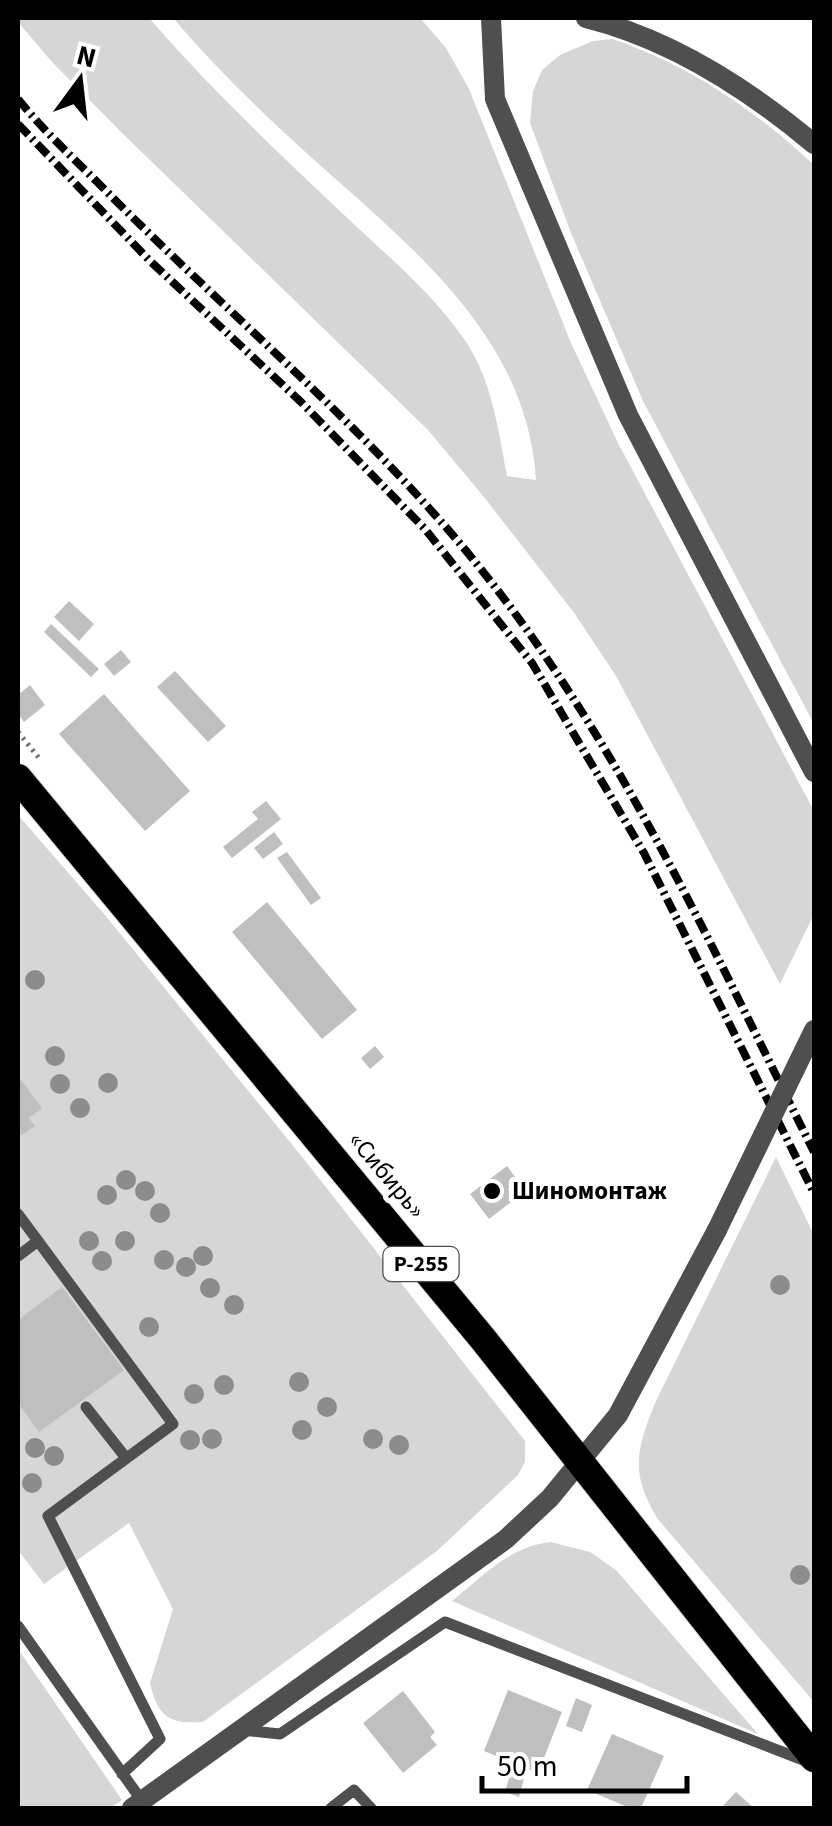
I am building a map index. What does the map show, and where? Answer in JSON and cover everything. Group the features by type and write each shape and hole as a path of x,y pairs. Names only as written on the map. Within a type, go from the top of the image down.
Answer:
{"highway":[{"name":"«Сибирь»","path":"18,778 458,1309 814,1761"}],"street":[{"path":"491,18 494,99 628,414 814,772"},
{"path":"586,18 660,42 771,108 814,144"},
{"path":"137,1805 506,1539 582,1463 618,1415 639,1378 717,1230 814,1030"}],"lane":[{"path":"18,1214 173,1424 48,1516 160,1739 122,1774"},
{"path":"18,1256 38,1241"},
{"path":"86,1408 126,1458"},
{"path":"241,1730 280,1734 445,1622 814,1761"},
{"path":"18,1626 122,1774 137,1805"},
{"path":"330,1808 354,1790 371,1808"}],"shaded area":[{"path":"18,18 149,18 243,118 451,321 474,354 488,388 507,476 536,480 528,427 510,378 485,334 453,293 418,255 251,101 173,18 420,18 446,48 469,89 571,343 618,443 814,811 814,914 780,984 616,676 575,614 484,497 428,430 119,130 52,62"},
{"path":"612,39 667,62 720,91 814,165 814,724 643,401 571,233 530,123 533,91 542,70 560,55 593,41"},
{"path":"18,815 105,915 303,1158 525,1441 525,1462 518,1475 437,1551 203,1722 174,1720 162,1711 153,1695 150,1683 173,1609 129,1523 44,1584 18,1550"},
{"path":"776,1157 814,1235 814,1702 657,1518 639,1474 640,1448 655,1403"},
{"path":"551,1542 590,1552 616,1570 758,1734 452,1601 510,1556"},
{"path":"18,1649 122,1800 110,1808 18,1808"}],"building":[{"path":"69,601 94,624 79,641 54,617"},
{"path":"51,624 99,669 91,677 44,632"},
{"path":"121,650 131,662 114,676 104,664"},
{"path":"175,671 226,726 208,742 157,687"},
{"path":"30,685 45,705 24,722 18,714 18,695"},
{"path":"104,694 190,791 145,831 59,734"},
{"path":"266,801 281,819 232,858 223,847 258,819 252,812"},
{"path":"274,832 283,844 263,859 254,848"},
{"path":"287,852 321,898 311,905 277,858"},
{"path":"267,902 357,1010 322,1039 232,932"},
{"path":"375,1046 384,1057 370,1069 361,1058"},
{"path":"18,1076 42,1108 29,1118 35,1126 22,1135 18,1130"},
{"name":"Шиномонтаж","path":"507,1166 518,1181 508,1189 515,1199 489,1219 470,1194"},
{"path":"62,1287 124,1370 39,1432 18,1403 18,1320"},
{"path":"508,1690 562,1712 538,1773 484,1751"},
{"path":"403,1691 435,1732 430,1737 437,1745 403,1773 363,1723"},
{"path":"576,1698 592,1705 582,1732 566,1726"},
{"path":"612,1734 664,1756 641,1808 630,1808 587,1790"},
{"path":"511,1771 525,1775 519,1797 505,1792"},
{"path":"736,1792 754,1808 721,1808"}],"railway":[{"path":"18,99 112,197 358,433 436,516 495,587 550,662 646,821 814,1152"},
{"path":"18,124 149,260 301,402 425,529 532,663 644,853 814,1193"}],"place":[{"name":"Шиномонтаж","path":"492,1191"}]}
